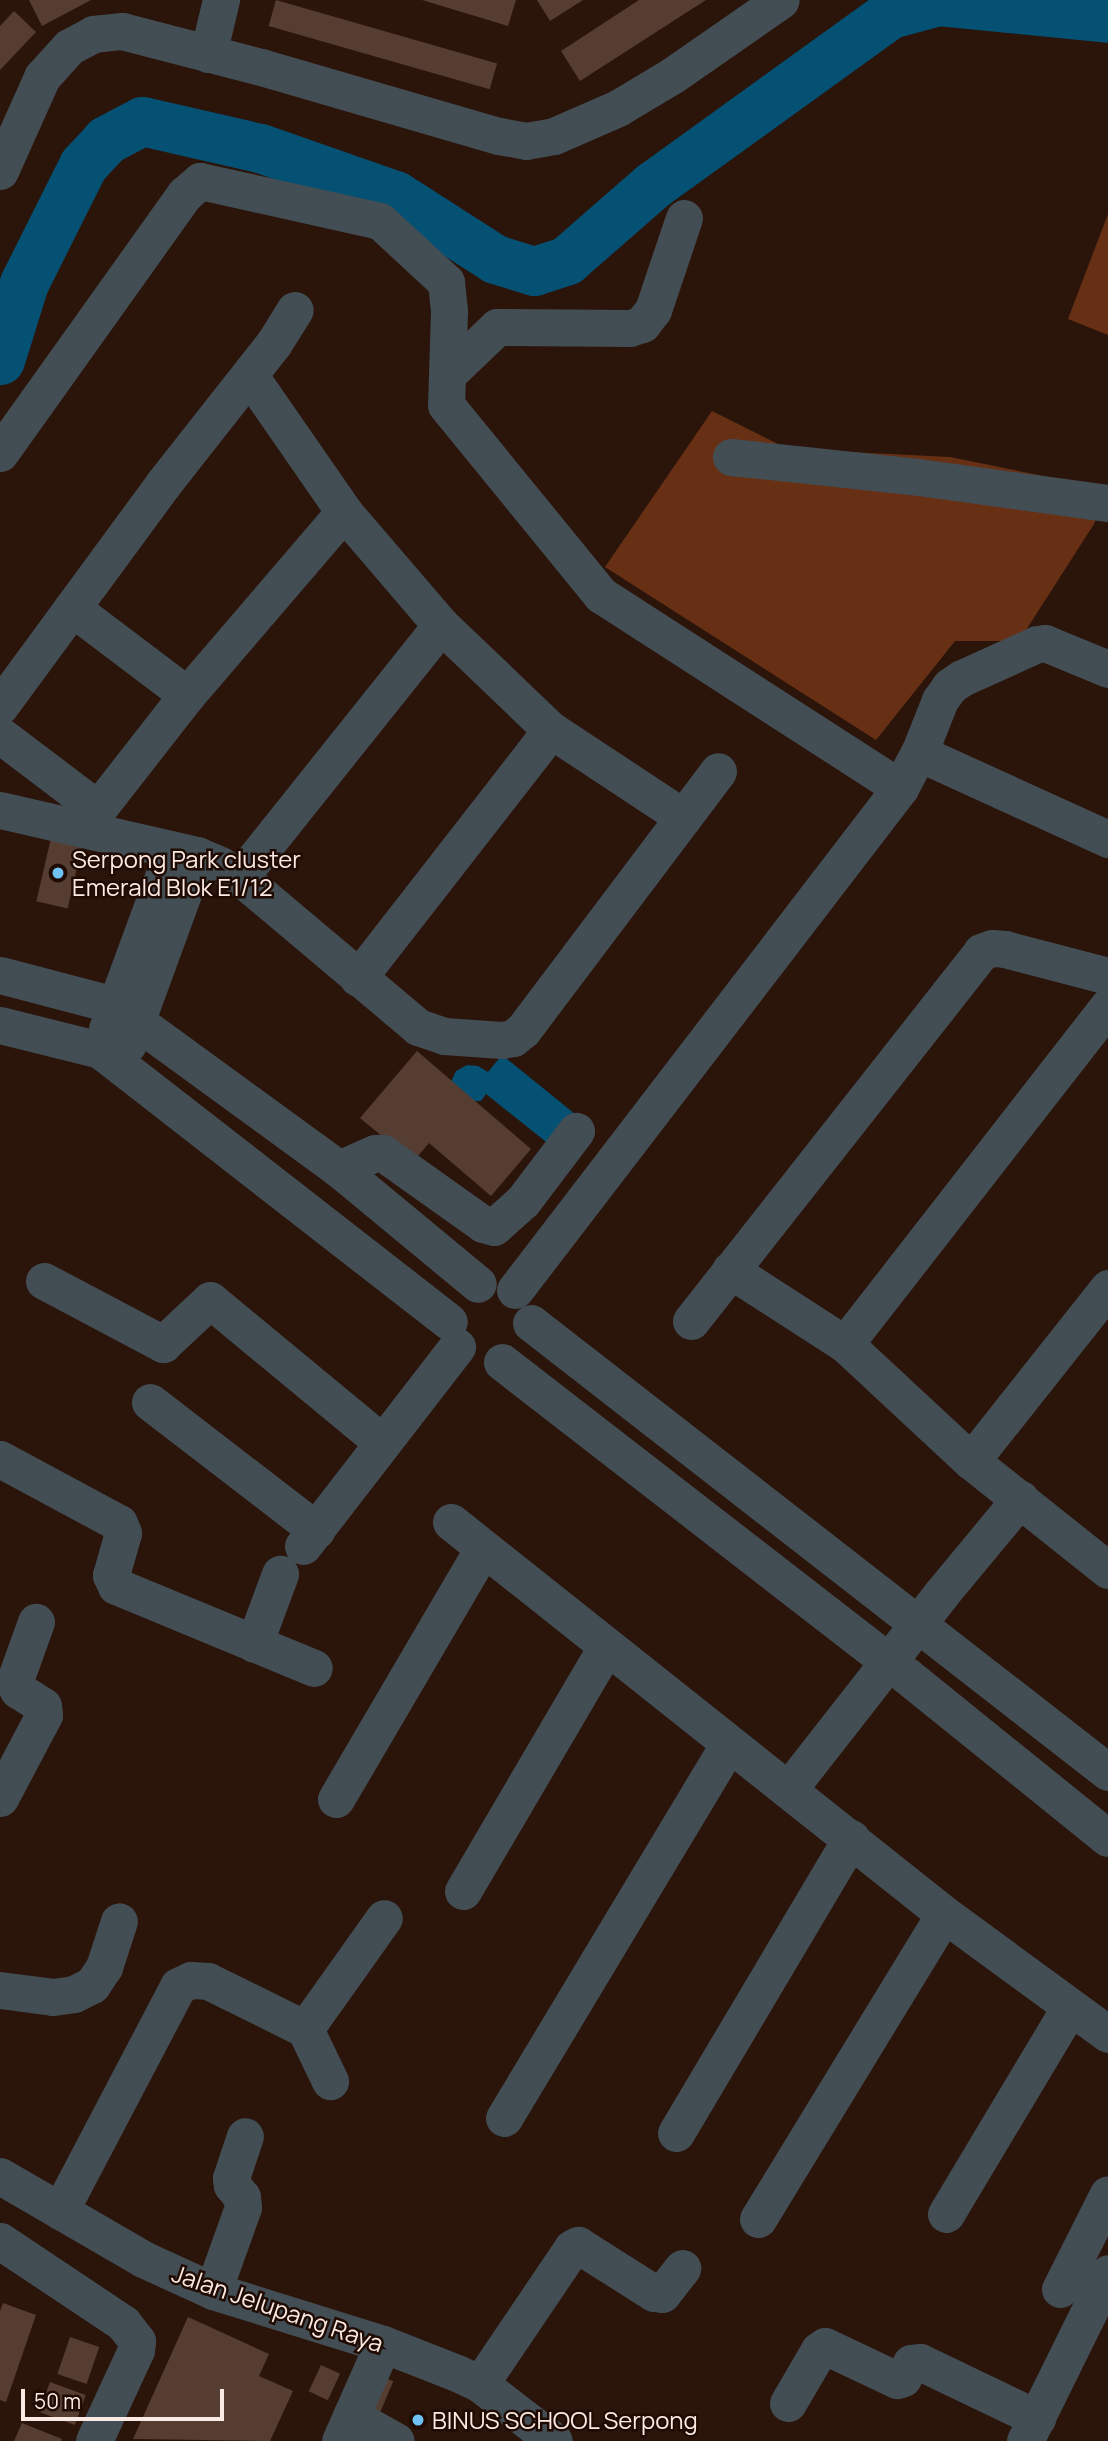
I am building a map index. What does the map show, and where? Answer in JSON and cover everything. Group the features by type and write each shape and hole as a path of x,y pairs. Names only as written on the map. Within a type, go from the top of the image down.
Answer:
{"street":[{"path":"208,54 221,0"},
{"path":"0,171 42,77 69,47 93,34 122,31 499,136 526,141 554,136 628,102 781,0"},
{"path":"0,453 185,194 200,181 380,221 497,327 630,328 642,324 653,310 684,218"},
{"path":"446,282 449,311 446,405 601,595 901,788"},
{"path":"0,706 163,484 250,376 295,310"},
{"path":"448,374 497,327"},
{"path":"250,376 344,512 441,625 551,730 683,817"},
{"path":"731,457 1108,503"},
{"path":"90,819 187,695 344,512"},
{"path":"72,608 187,695"},
{"path":"240,877 441,625"},
{"path":"515,1290 901,788 919,753 940,701 950,686 1037,644 1045,643 1108,669"},
{"path":"358,978 551,730"},
{"path":"0,735 90,819"},
{"path":"919,753 1108,839"},
{"path":"0,810 90,819 185,852 240,877 358,978 428,1032 444,1036 513,1038 523,1030 718,771"},
{"path":"110,1058 185,852"},
{"path":"691,1321 981,952 992,948 1005,949 1108,976"},
{"path":"0,975 125,1014 339,1169 478,1284"},
{"path":"845,1344 1108,1006"},
{"path":"0,1025 110,1058 453,1334 477,1362 502,1362 523,1347 531,1323 529,1310 515,1290 491,1282 478,1284 457,1298 453,1334 383,1443 309,1538 150,1402"},
{"path":"339,1169 375,1153 383,1153 483,1224 495,1227 523,1201 576,1131"},
{"path":"730,1270 845,1344 971,1461 1028,1506 1102,1552"},
{"path":"44,1281 163,1344 209,1300 383,1443"},
{"path":"971,1461 1108,1288"},
{"path":"531,1323 1108,1772"},
{"path":"502,1362 899,1669 1108,1838"},
{"path":"0,1459 119,1523 123,1533 111,1575 116,1586 314,1668"},
{"path":"798,1798 926,1632 1028,1506"},
{"path":"451,1522 482,1550 944,1914 1108,2034"},
{"path":"336,1799 482,1550"},
{"path":"254,1644 280,1574"},
{"path":"0,1798 44,1716 43,1706 18,1690 13,1683 36,1622"},
{"path":"463,1891 606,1647"},
{"path":"504,2118 729,1744"},
{"path":"676,2133 850,1838"},
{"path":"758,2219 944,1914"},
{"path":"305,2029 384,1918"},
{"path":"0,1990 54,1997 74,1994 92,1985 104,1967 120,1921"},
{"path":"60,2211 178,1986 191,1979 208,1981 305,2029 330,2081"},
{"path":"946,2214 1070,2007"},
{"path":"213,2291 243,2207 242,2197 232,2185 231,2178 245,2136"},
{"name":"Jalan Jelupang Raya","path":"0,2176 143,2259 213,2291 383,2344 480,2384 554,2441"},
{"path":"1060,2289 1108,2194"},
{"path":"0,2241 123,2323 136,2341 136,2350 94,2441"},
{"path":"480,2384 572,2248 578,2245 654,2293 662,2294 682,2268"},
{"path":"788,2403 819,2350 825,2346 897,2380 904,2378 911,2363 920,2362 1031,2430 1107,2276"},
{"path":"383,2344 345,2428 396,2441"}],"shaded area":[{"path":"1108,214 1108,335 1068,319"},
{"path":"712,411 788,449 950,457 1107,489 1094,524 1019,641 955,641 876,740 605,567"}],"water":[{"path":"502,1055 575,1114 550,1145 486,1094 481,1101 472,1101 451,1082 456,1071 467,1065 478,1066 488,1072"}],"building":[{"path":"29,0 91,0 42,26"},
{"path":"276,0 497,63 490,89 269,26"},
{"path":"422,0 516,0 508,26"},
{"path":"537,0 583,0 550,21"},
{"path":"639,0 706,0 580,81 561,51"},
{"path":"14,11 36,32 0,70 0,26"},
{"name":"Serpong Park cluster Emerald Blok E1/12","path":"51,838 82,845 68,909 36,901"},
{"path":"417,1051 531,1149 491,1196 429,1143 413,1162 360,1118"},
{"path":"3,2303 36,2315 6,2402 0,2400 0,2311"},
{"path":"188,2317 269,2354 259,2376 293,2391 270,2441 133,2439"},
{"path":"70,2337 99,2347 87,2384 57,2374"},
{"path":"321,2365 340,2374 328,2400 309,2391"},
{"path":"374,2373 393,2381 379,2414 360,2406"},
{"path":"50,2382 86,2395 75,2425 39,2412"},
{"path":"22,2423 62,2439 14,2441"}],"waterway":[{"path":"0,360 24,283 83,165 106,140 142,121 260,148 395,195 495,259 534,271 567,260 653,185 890,14 939,1 1108,18"}],"place":[{"name":"Serpong Park cluster Emerald Blok E1/12","path":"58,873"},
{"name":"BINUS SCHOOL Serpong","path":"418,2420"}]}
